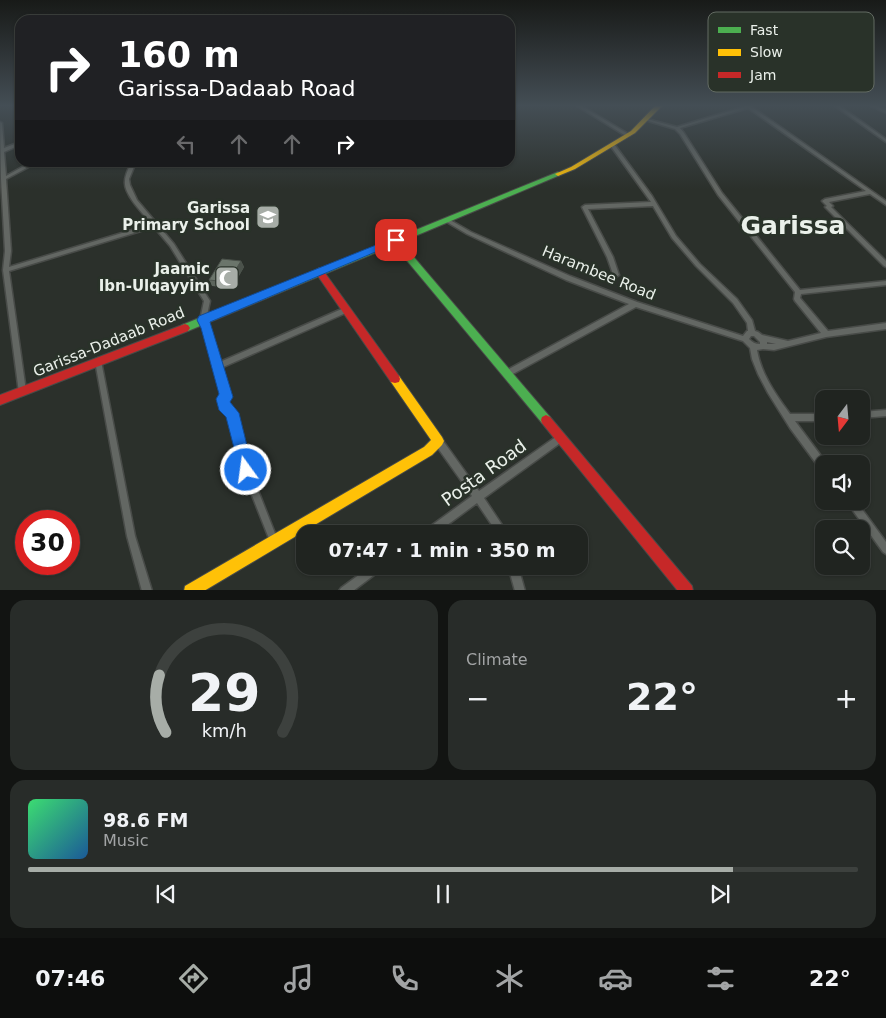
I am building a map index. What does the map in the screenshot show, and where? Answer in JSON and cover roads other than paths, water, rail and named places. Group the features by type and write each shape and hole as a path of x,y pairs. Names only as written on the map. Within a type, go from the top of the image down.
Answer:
{"main road":[{"name":"Garissa-Dadaab Road","path":"0,400 203,320 396,240 448,221 573,168 628,135"},
{"path":"396,240 687,590"},
{"path":"190,590 428,451 438,441 319,271"}],"street":[{"path":"1,134 8,250 6,270 22,391"},
{"path":"681,134 693,148 720,194 798,292 797,299 826,334"},
{"path":"789,134 886,203"},
{"path":"876,134 886,141"},
{"path":"2,151 15,145"},
{"path":"612,146 674,237 735,301 750,322 752,333 762,342 774,347 826,334 886,326"},
{"path":"3,179 26,167"},
{"path":"132,167 127,179 127,185 135,201 172,245 208,301 203,320 208,328 226,397 222,399 224,405 232,413 246,470 274,541"},
{"path":"871,192 825,202 857,238 886,265"},
{"path":"616,274 610,257 585,207 653,204"},
{"name":"Harambee Road","path":"448,221 469,233 568,278 635,304 745,339"},
{"path":"6,270 156,224"},
{"path":"798,292 886,283"},
{"path":"508,373 635,304"},
{"path":"218,366 346,310"},
{"path":"752,333 747,334 745,339 753,346 755,361 765,381 816,455"},
{"path":"753,346 762,342"},
{"path":"98,360 131,536 147,590"},
{"path":"870,414 886,413"},
{"path":"790,418 815,417"},
{"name":"Posta Road","path":"440,525 480,498 560,438"},
{"path":"438,441 498,525"},
{"path":"857,510 886,549"},
{"path":"344,590 366,575"},
{"path":"516,575 520,590"}],"place":[{"name":"Garissa Primary School","path":"268,217"},
{"name":"Jaamic Ibn-Ulqayyim","path":"227,278"}],"district":[{"name":"Garissa","path":"793,225"}]}
